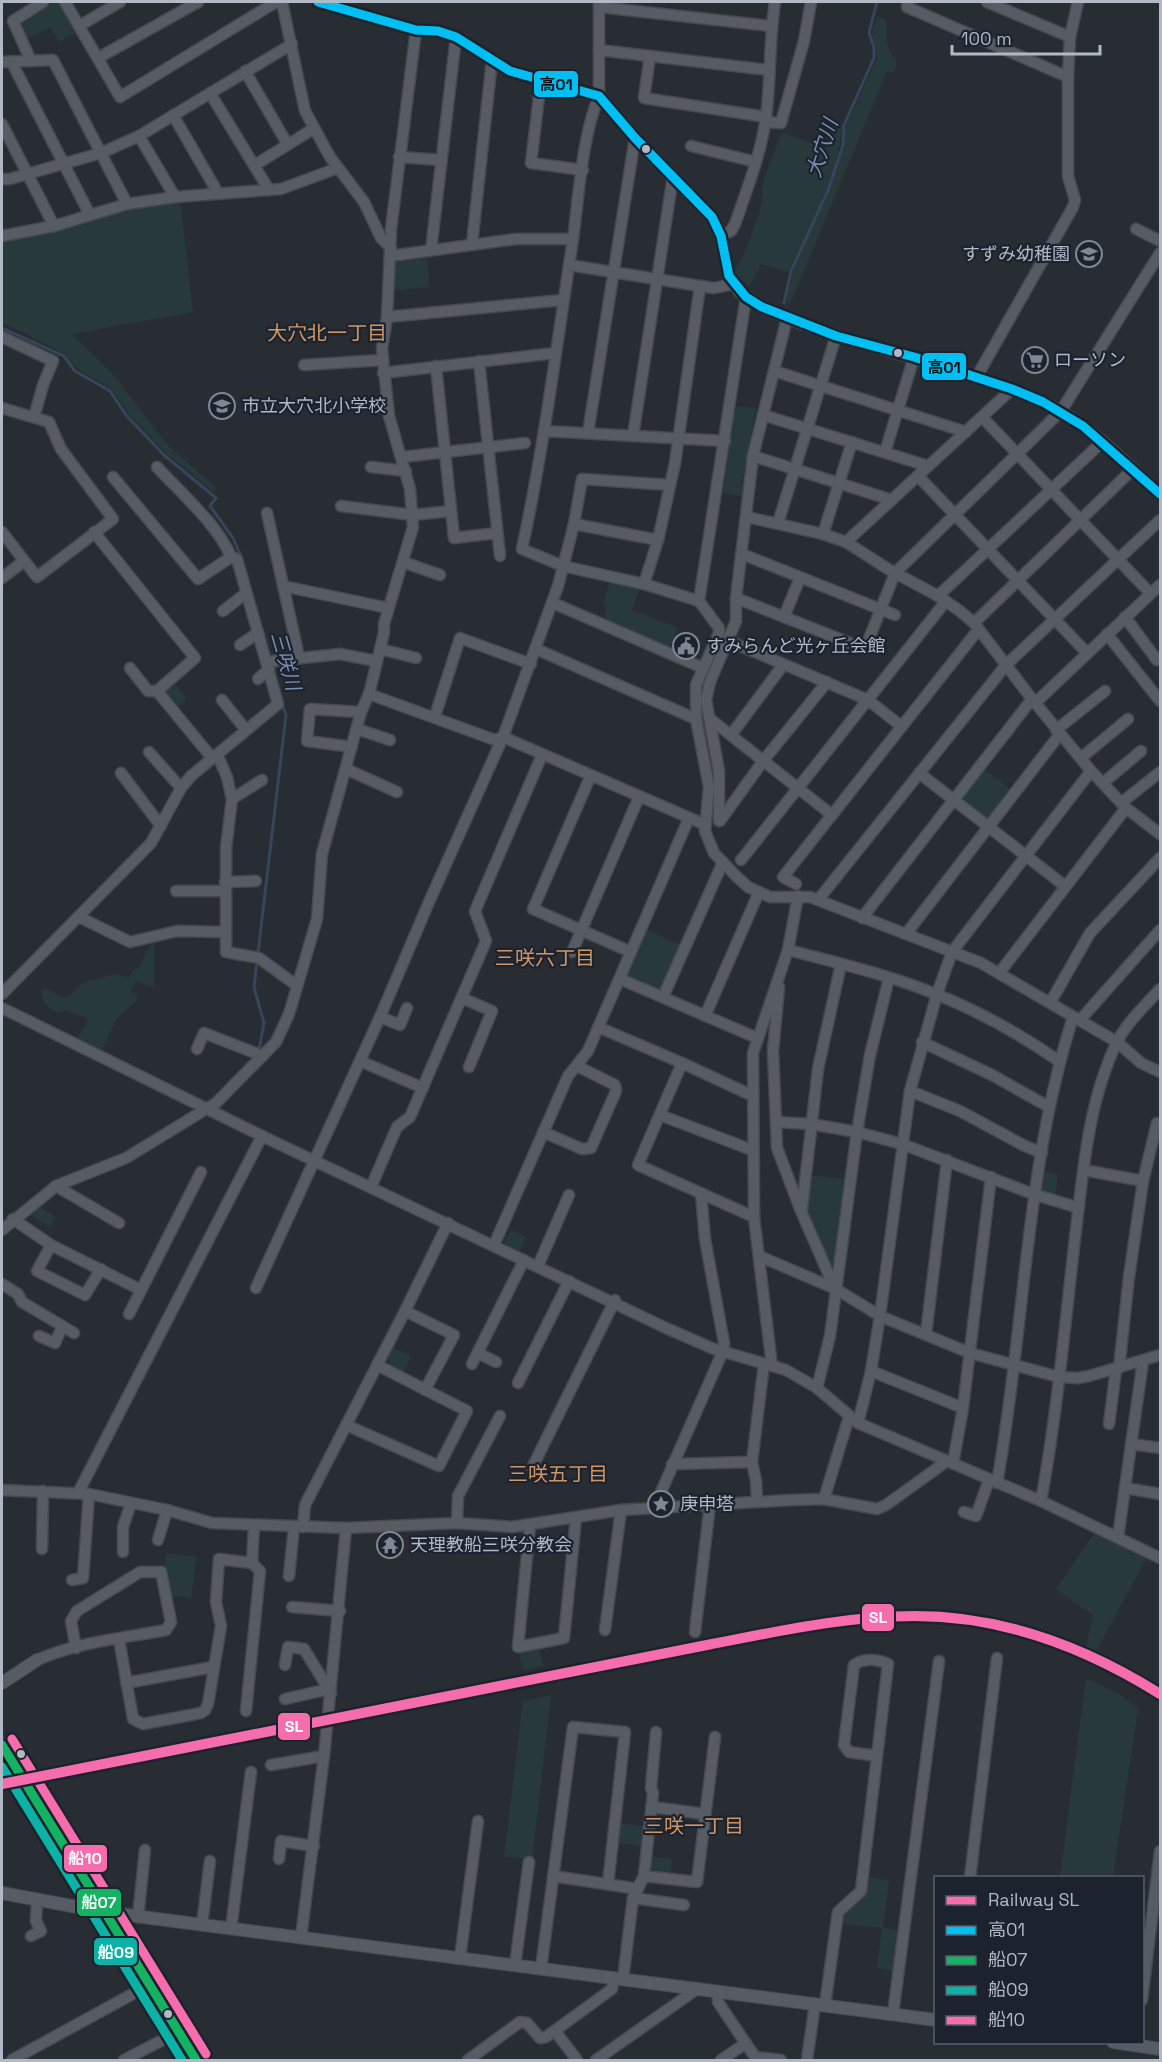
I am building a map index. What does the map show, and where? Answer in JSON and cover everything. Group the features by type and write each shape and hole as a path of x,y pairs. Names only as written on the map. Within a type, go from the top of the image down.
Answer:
{"main road":[{"path":"2,1745 195,2061"}],"street":[{"path":"65,2 120,97 276,2"},
{"path":"79,26 120,2"},
{"path":"98,58 198,2"},
{"path":"282,2 305,111 313,129 338,168 364,202 390,252"},
{"path":"318,2 416,30 438,32 456,37 510,71 599,96 635,138 712,217 721,236 729,276 746,297 787,318 836,336 914,357 1012,389 1061,411 1102,442 1161,494"},
{"path":"721,236 735,225 761,148 775,2"},
{"path":"650,56 644,98 781,123 804,41 811,2"},
{"path":"909,2 907,8 1068,77"},
{"path":"987,2 1070,38"},
{"path":"976,378 1075,200 1068,176 1068,77 1070,38 1078,2"},
{"path":"31,61 7,20 38,3"},
{"path":"771,26 599,4 599,96 593,110 536,485 522,549 563,566 644,584 699,601 719,628 719,633 696,685 696,719 709,787 705,825 707,841 737,877 759,892 770,897 797,890"},
{"path":"2,1230 56,1186 126,1158 216,1103 276,1042 289,1014 317,919 322,854 361,711 369,693 388,608 413,527 410,489 389,416 381,349 387,317 390,252 399,157 416,30"},
{"path":"431,250 456,37"},
{"path":"2,179 10,179 101,153 139,136 292,44"},
{"path":"599,50 768,70"},
{"path":"90,215 6,62 53,60 127,204"},
{"path":"472,244 492,60"},
{"path":"246,72 288,145"},
{"path":"541,80 531,163 583,170"},
{"path":"210,93 269,190"},
{"path":"173,115 218,193"},
{"path":"2,124 54,226"},
{"path":"255,165 313,129"},
{"path":"139,136 175,197"},
{"path":"588,433 635,138"},
{"path":"691,146 756,162"},
{"path":"399,157 441,160"},
{"path":"2,236 54,226 127,204 175,197 281,189 338,168"},
{"path":"633,436 673,176"},
{"path":"1136,229 1161,241"},
{"path":"390,252 431,250 516,239 573,239"},
{"path":"736,598 865,649 895,573 1061,411 1161,253"},
{"path":"569,265 714,288 734,284"},
{"path":"644,584 658,540 675,463 700,286"},
{"path":"699,601 746,297"},
{"path":"387,317 563,300"},
{"path":"787,318 753,456 736,598 736,621 707,691 709,718 719,771 719,821 827,681"},
{"path":"778,523 836,336"},
{"path":"2,337 53,362 43,385 34,417"},
{"path":"383,373 555,353"},
{"path":"885,452 914,357"},
{"path":"304,365 382,360"},
{"path":"478,361 500,556"},
{"path":"436,366 454,538 497,533"},
{"path":"774,371 966,432"},
{"path":"846,542 1012,389"},
{"path":"2,408 49,422 61,449 113,519 37,577 2,532"},
{"path":"763,415 928,466"},
{"path":"862,918 953,799 1033,701 1157,589 1119,560 983,418"},
{"path":"544,431 725,441"},
{"path":"823,534 852,442"},
{"path":"741,860 868,700 942,599 988,549 1102,442"},
{"path":"402,457 525,443"},
{"path":"753,456 892,500"},
{"path":"2,994 151,843 181,788 191,776 278,704 270,663 258,633 237,559 231,556 202,514 157,467"},
{"path":"371,467 406,471"},
{"path":"1133,469 1018,581 976,626 902,726 783,877 797,890 818,900 1000,972 1117,1042 1141,1063 1161,1072"},
{"path":"918,476 1087,653"},
{"path":"112,477 198,579 231,556"},
{"path":"256,1288 380,1017 503,737 553,603 574,524 582,479 670,485"},
{"path":"341,506 412,515 451,512"},
{"path":"267,513 299,657"},
{"path":"747,517 823,534 846,542 942,599 976,626 1033,701 1091,771 1123,805 1161,834"},
{"path":"818,900 1006,665 1161,520"},
{"path":"574,524 658,540"},
{"path":"94,532 195,658 157,691 148,691 129,668"},
{"path":"742,554 895,615"},
{"path":"2,578 24,561"},
{"path":"403,562 440,575"},
{"path":"784,617 800,578"},
{"path":"283,586 388,608"},
{"path":"223,611 246,593"},
{"path":"553,603 703,668"},
{"path":"1125,617 1157,660"},
{"path":"240,645 258,633"},
{"path":"1107,634 1161,701"},
{"path":"435,716 460,638 531,664"},
{"path":"729,641 868,700 902,726"},
{"path":"380,649 416,658"},
{"path":"536,649 696,719"},
{"path":"258,679 270,663 299,657 340,654 376,662"},
{"path":"731,735 783,664"},
{"path":"157,691 215,756 227,777 232,799 226,848 226,952 260,958 296,985"},
{"path":"906,934 1058,732 1105,691"},
{"path":"369,693 495,740 503,737 705,825"},
{"path":"222,700 246,730"},
{"path":"352,747 307,741 310,709 361,711"},
{"path":"709,718 832,815"},
{"path":"1081,758 1128,719"},
{"path":"357,729 390,740"},
{"path":"1103,783 1141,751"},
{"path":"149,752 181,788"},
{"path":"371,1187 397,1127 410,1117 486,940 475,910 542,754"},
{"path":"346,770 397,792"},
{"path":"824,1499 871,1371 910,1091 922,1042 952,952 1091,771"},
{"path":"1000,972 1123,805 1161,772"},
{"path":"121,773 161,826"},
{"path":"919,773 1065,886"},
{"path":"591,775 532,909 631,952"},
{"path":"232,799 262,780"},
{"path":"572,952 639,797"},
{"path":"494,1245 568,1076 588,1051 689,818"},
{"path":"1050,1003 1090,933 1161,858"},
{"path":"663,997 723,862"},
{"path":"176,891 256,880"},
{"path":"757,1502 752,1462 768,1365 754,1217 753,1053 788,950 797,890"},
{"path":"705,1016 759,892"},
{"path":"79,917 130,942 177,931 225,932"},
{"path":"964,1512 976,1516 993,1481 1005,1435 1033,1194 1059,1061 1076,1018 1161,930"},
{"path":"788,950 937,994 1026,1038 1059,1061"},
{"path":"801,1211 818,1069 841,964"},
{"path":"780,972 773,1051 777,1148 801,1211 836,1289"},
{"path":"817,1388 830,1336 857,1132 870,1055 889,978"},
{"path":"620,979 705,1016 775,1041"},
{"path":"1041,1501 1050,1451 1083,1170 1096,1098 1117,1042 1161,989"},
{"path":"462,998 492,1011 469,1067"},
{"path":"2,1008 262,1136 614,1301 666,1328 723,1351 786,1370 817,1388 853,1420 1041,1501 1161,1558"},
{"path":"380,1017 400,1024 407,1008"},
{"path":"598,1027 753,1096"},
{"path":"197,1049 204,1033 263,1056"},
{"path":"922,1042 992,1075 1049,1107"},
{"path":"360,1061 423,1088"},
{"path":"682,1063 638,1165 754,1217"},
{"path":"543,1132 582,1149 591,1148 616,1091 615,1085 577,1066"},
{"path":"910,1091 960,1111 1042,1153"},
{"path":"660,1115 753,1150"},
{"path":"776,1122 811,1124 857,1132 902,1144 1033,1194 1079,1208"},
{"path":"1108,1424 1118,1369 1143,1181 1157,1123"},
{"path":"72,1580 83,1578 83,1493 262,1136"},
{"path":"926,1334 947,1160"},
{"path":"1083,1170 1143,1181"},
{"path":"129,1314 201,1172"},
{"path":"2,1490 83,1493 167,1510 212,1523 299,1527 346,1528 457,1522 502,1527 621,1510 710,1503 824,1499 878,1509 950,1462 963,1408 991,1177"},
{"path":"56,1186 119,1223"},
{"path":"654,1508 723,1351 724,1343 705,1239 701,1193"},
{"path":"538,1266 569,1195"},
{"path":"13,1219 51,1245 141,1290"},
{"path":"289,1576 305,1505 448,1223"},
{"path":"51,1245 37,1271 85,1295 101,1269"},
{"path":"759,1256 836,1289 880,1316 970,1353 1014,1366 1059,1377 1078,1378 1118,1369 1161,1355"},
{"path":"472,1364 525,1260"},
{"path":"518,1383 569,1281"},
{"path":"2,1284 18,1294 22,1302 74,1333"},
{"path":"532,1468 614,1301"},
{"path":"405,1311 454,1335 425,1390"},
{"path":"39,1336 55,1342 62,1327"},
{"path":"478,1353 496,1362"},
{"path":"1118,1538 1143,1361"},
{"path":"346,1425 439,1466 467,1411 377,1365"},
{"path":"871,1371 963,1408"},
{"path":"457,1522 459,1496 500,1416"},
{"path":"1131,1444 1161,1448"},
{"path":"672,1464 752,1462"},
{"path":"1125,1488 1161,1494"},
{"path":"42,1549 43,1491"},
{"path":"123,1552 123,1527 130,1503"},
{"path":"695,1632 710,1503"},
{"path":"158,1540 167,1510"},
{"path":"605,1630 621,1510"},
{"path":"530,1524 518,1647 564,1638 576,1518"},
{"path":"252,1563 254,1525"},
{"path":"301,1938 314,1846 340,1611 346,1528"},
{"path":"119,1639 133,1719 143,1724 201,1713 208,1704 221,1626 216,1602 219,1559 252,1563 260,1571 246,1711"},
{"path":"2,1683 37,1660 51,1654 170,1628 171,1622 161,1572 140,1572 77,1611 71,1621 76,1648"},
{"path":"292,1607 340,1611"},
{"path":"285,1665 288,1647 304,1649 330,1691"},
{"path":"970,1876 997,1658"},
{"path":"807,2061 838,1912 861,1891 888,1664 878,1659 857,1662 854,1665 844,1745 849,1752 877,1756"},
{"path":"893,2014 939,1661"},
{"path":"126,1683 213,1667"},
{"path":"285,1699 330,1691"},
{"path":"542,1969 573,1727 625,1732 608,1884"},
{"path":"468,2061 520,2022 527,2023 540,2038 546,2037 612,1989 619,1979 635,1893 644,1876 657,1732"},
{"path":"644,1876 697,1882 715,1737"},
{"path":"271,1765 324,1756"},
{"path":"231,1929 251,1772"},
{"path":"652,1807 705,1814"},
{"path":"460,1958 478,1821"},
{"path":"279,1859 282,1841 314,1846"},
{"path":"138,1917 145,1850"},
{"path":"1144,1992 1161,1851"},
{"path":"202,1925 210,1861"},
{"path":"515,1965 529,1862"},
{"path":"554,1876 608,1884 684,1905"},
{"path":"3,1890 37,1900 138,1917 934,2020"},
{"path":"31,1936 41,1931 36,1921 37,1900"},
{"path":"12,2061 149,1985"},
{"path":"596,2061 697,1989"},
{"path":"718,1992 718,2002 757,2059 781,2061"},
{"path":"555,2031 577,2061"},
{"path":"123,2061 178,2032"},
{"path":"721,2061 746,2043"},
{"path":"1137,2044 1161,2049"}],"shaded area":[{"path":"54,2 59,3 75,33 59,42 51,27 27,39 19,27 21,22"},
{"path":"877,16 886,20 889,51 896,59 896,68 893,73 887,71 790,304 786,303 793,270 829,189 844,146 846,125 877,58 876,47 871,35"},
{"path":"836,121 842,124 840,143 829,181 788,272 761,264 750,285 733,275 744,254 760,211 764,178 782,132 826,149"},
{"path":"180,200 193,312 71,334 112,373 169,447 215,486 215,493 166,453 129,414 111,389 78,369 66,355 2,323 2,240 128,207"},
{"path":"427,258 429,287 394,290 397,262"},
{"path":"735,406 756,408 742,483 742,496 723,493"},
{"path":"610,580 640,586 632,610 678,628 669,650 603,620 607,606 603,604"},
{"path":"173,682 187,699 175,709 165,697 166,688"},
{"path":"982,768 1012,790 989,820 984,820 960,802 959,797"},
{"path":"647,930 683,946 663,991 659,993 628,980 627,975"},
{"path":"152,941 154,942 154,987 136,981 131,991 138,996 136,1001 117,1018 101,1052 75,1040 88,1019 65,1010 58,1013 44,1001 42,991 45,988 66,998 85,982 116,974 129,978 133,970 139,968"},
{"path":"1041,1172 1058,1175 1055,1197 1040,1192"},
{"path":"809,1175 846,1179 836,1267 830,1266 804,1209"},
{"path":"40,1207 56,1217 50,1227 30,1215"},
{"path":"511,1230 526,1237 519,1253 503,1246"},
{"path":"392,1347 411,1356 403,1373 390,1366 388,1355"},
{"path":"1095,1532 1147,1557 1096,1651 1086,1647 1093,1615 1056,1589"},
{"path":"166,1554 196,1556 191,1598 170,1596 165,1570"},
{"path":"539,1649 544,1666 523,1670 519,1652"},
{"path":"1086,1678 1120,1695 1138,1708 1113,1876 1060,1876"},
{"path":"551,1695 532,1859 504,1857 523,1701"},
{"path":"618,1823 645,1826 642,1846 615,1843"},
{"path":"649,1857 672,1859 671,1872 653,1870 649,1864"},
{"path":"869,1878 889,1880 883,1928 900,1930 894,1971 877,1968 882,1928 840,1924 841,1914 866,1892"}],"waterway":[{"name":"大穴川","path":"784,303 791,271 828,190 843,145 844,125 874,58 874,47 869,33 877,2"},
{"name":"三咲川","path":"2,328 64,356 75,371 110,391 126,415 164,455 216,498 210,506 233,538 241,556"},
{"name":"三咲川","path":"259,1050 264,1023 254,987 286,715 282,704"}],"rail line":[{"name":"SL","path":"2,1784 758,1635 863,1619 948,1617 1012,1628 1043,1637 1103,1662 1160,1694"}],"transit line":[{"name":"高01","path":"318,2 416,30 438,31 456,37 510,71 599,96 635,138 712,217 721,236 729,276 746,297 762,307 836,336 914,357 1012,389 1043,402 1083,426 1160,494"},
{"name":"船10","path":"12,1739 206,2054"},
{"name":"船07","path":"2,1745 196,2060"},
{"name":"船09","path":"2,1767 182,2060"}],"place":[{"name":"すずみ幼稚園","path":"1089,254"},
{"name":"ローソン","path":"1035,360"},
{"name":"市立大穴北小学校","path":"222,406"},
{"name":"すみらんど光ヶ丘会館","path":"686,646"},
{"name":"庚申塔","path":"661,1504"},
{"name":"天理教船三咲分教会","path":"390,1545"}],"district":[{"name":"大穴北一丁目","path":"327,333"},
{"name":"三咲六丁目","path":"545,958"},
{"name":"三咲五丁目","path":"558,1474"},
{"name":"三咲一丁目","path":"694,1826"}]}
